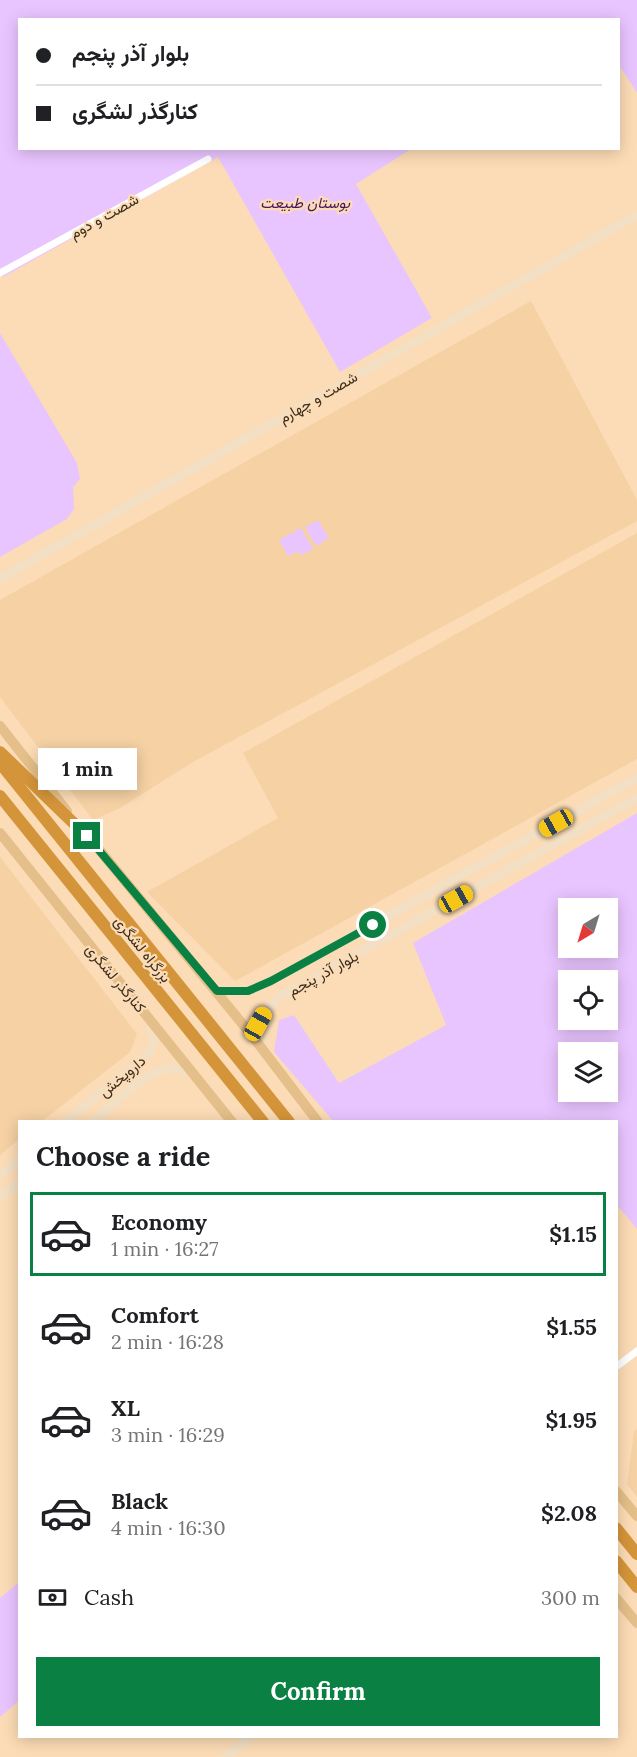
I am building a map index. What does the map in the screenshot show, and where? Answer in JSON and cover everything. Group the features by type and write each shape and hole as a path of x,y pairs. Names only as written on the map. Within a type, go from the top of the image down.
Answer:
{"highway":[{"path":"0,752 87,836"},
{"name":"بزرگراه لشگری","path":"0,763 286,1120"},
{"name":"بزرگراه لشگری","path":"0,796 261,1120"},
{"path":"618,1530 637,1554"},
{"path":"618,1564 637,1587"}],"main road":[{"path":"0,726 87,836 262,1047 317,1120"},
{"name":"کنارگذر لشگری","path":"0,833 230,1120"},
{"path":"618,1493 637,1516"},
{"path":"618,1600 637,1623"}],"street":[{"name":"شصت و دوم","path":"0,273 208,159"},
{"name":"شصت و چهارم","path":"0,579 637,215"},
{"name":"بلوار آذر پنجم","path":"217,991 248,991 271,981 637,778"},
{"name":"بلوار آذر پنجم","path":"262,1047 258,1024 265,1011 279,997 637,798"},
{"name":"داروپخش","path":"68,1120 151,1051 154,1041 149,1018"},
{"path":"141,1061 148,1064 150,1076"},
{"name":"داروپخش","path":"95,1120 159,1070 175,1066 185,1069 199,1079"},
{"path":"0,1175 18,1161"},
{"path":"0,1197 18,1183"},
{"path":"618,1365 637,1351"},
{"path":"226,1757 249,1738"}],"shaded area":[{"path":"531,301 637,500 637,521 193,762 120,808 93,820 0,697 0,600"},
{"path":"637,533 637,759 235,981 147,892 278,818 243,753"},
{"path":"0,857 137,1034 130,1052 44,1120 18,1120 18,1140 0,1155"},
{"path":"637,1429 637,1497 627,1484 634,1432"}],"green space":[{"name":"بوستان طبیعت","path":"0,0 637,0 637,93 620,68 620,18 18,18 18,150 409,150 356,184 432,318 340,372 218,157 3,277 0,271"},
{"path":"0,333 77,463 80,479 73,487 74,509 67,519 0,557"},
{"path":"318,520 329,538 316,546 305,527"},
{"path":"301,528 313,549 301,555 298,551 288,556 279,540"},
{"path":"637,813 637,1229 618,1206 618,1120 332,1120 274,1052 279,1020 294,1015 339,1083 446,1025 413,943"},
{"path":"18,1583 18,1702 0,1717 0,1598"}],"route":[{"path":"87,836 217,991 248,991 271,981 373,925"}]}
